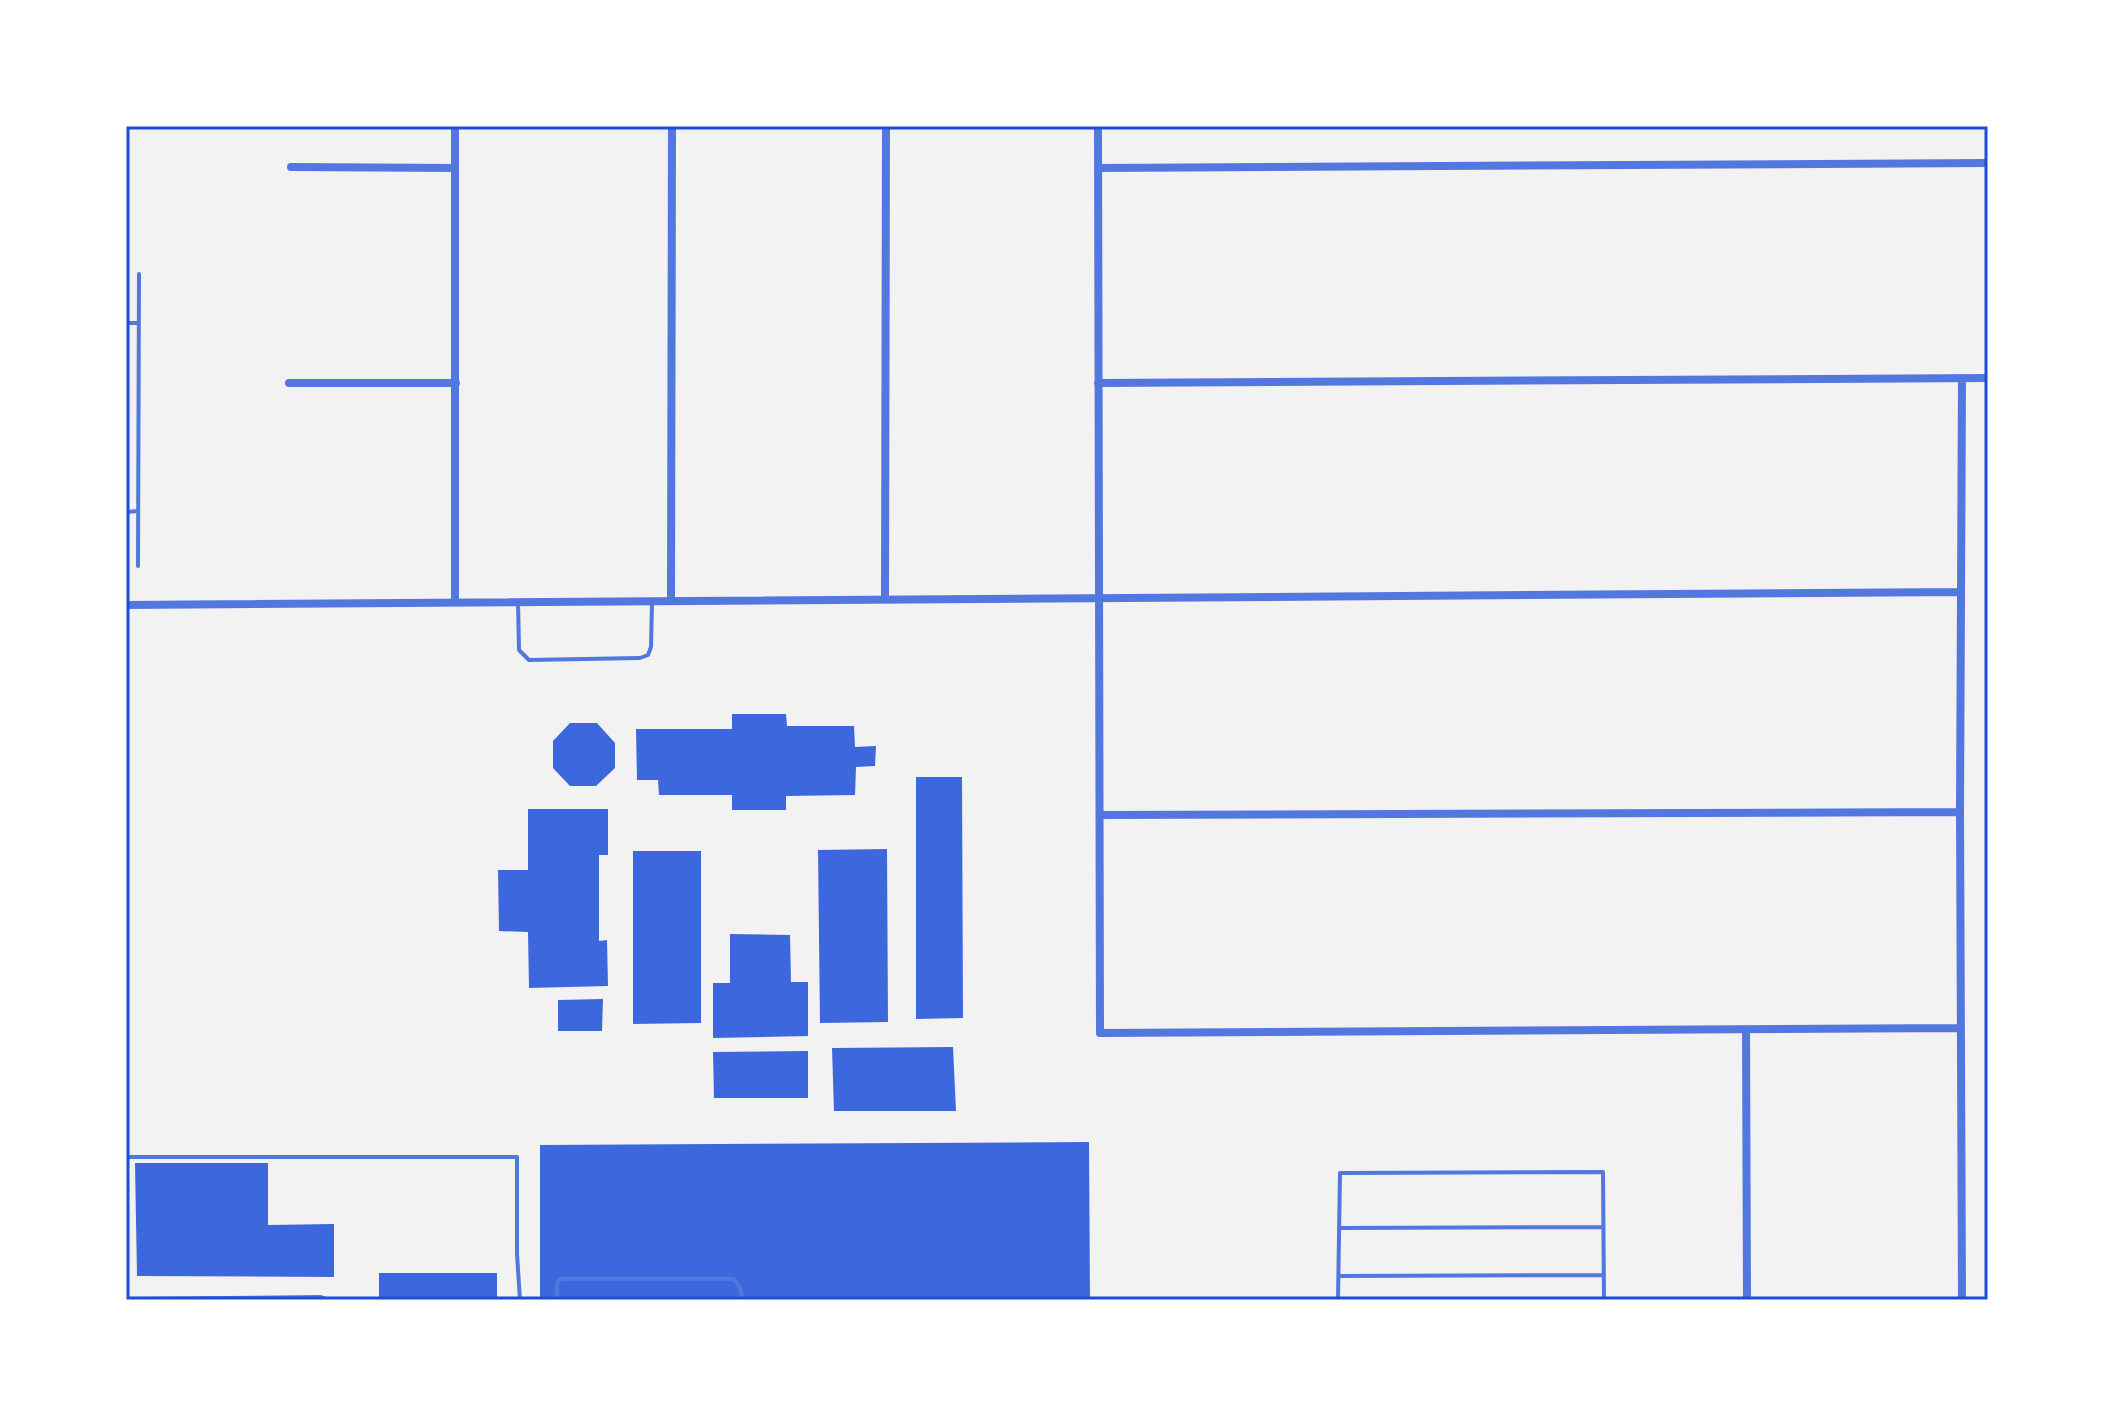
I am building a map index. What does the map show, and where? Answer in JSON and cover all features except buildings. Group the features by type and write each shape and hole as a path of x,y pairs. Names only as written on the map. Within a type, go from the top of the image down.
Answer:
{"street":[{"path":"455,126 455,602"},
{"path":"671,601 672,126"},
{"path":"885,599 886,126"},
{"path":"1098,126 1100,1033 1961,1028"},
{"path":"1098,168 1988,163"},
{"path":"291,167 455,168"},
{"path":"1962,378 1962,1300"},
{"path":"1098,383 1988,378"},
{"path":"289,383 456,383"},
{"path":"126,605 1961,592"},
{"path":"1100,815 1960,812"},
{"path":"1746,1030 1747,1300"}],"lane":[{"path":"138,566 139,274"},
{"path":"126,323 138,323"},
{"path":"126,512 138,511"},
{"path":"518,602 519,650 529,660 640,658 648,655 651,647 652,601"},
{"path":"126,1157 517,1157 520,1300"},
{"path":"1338,1300 1340,1173 1603,1172 1604,1300"},
{"path":"1339,1228 1603,1227"},
{"path":"1339,1276 1604,1275"},
{"path":"557,1300 560,1279 733,1279 738,1282 742,1300"},
{"path":"126,1299 320,1297 329,1300"}]}
